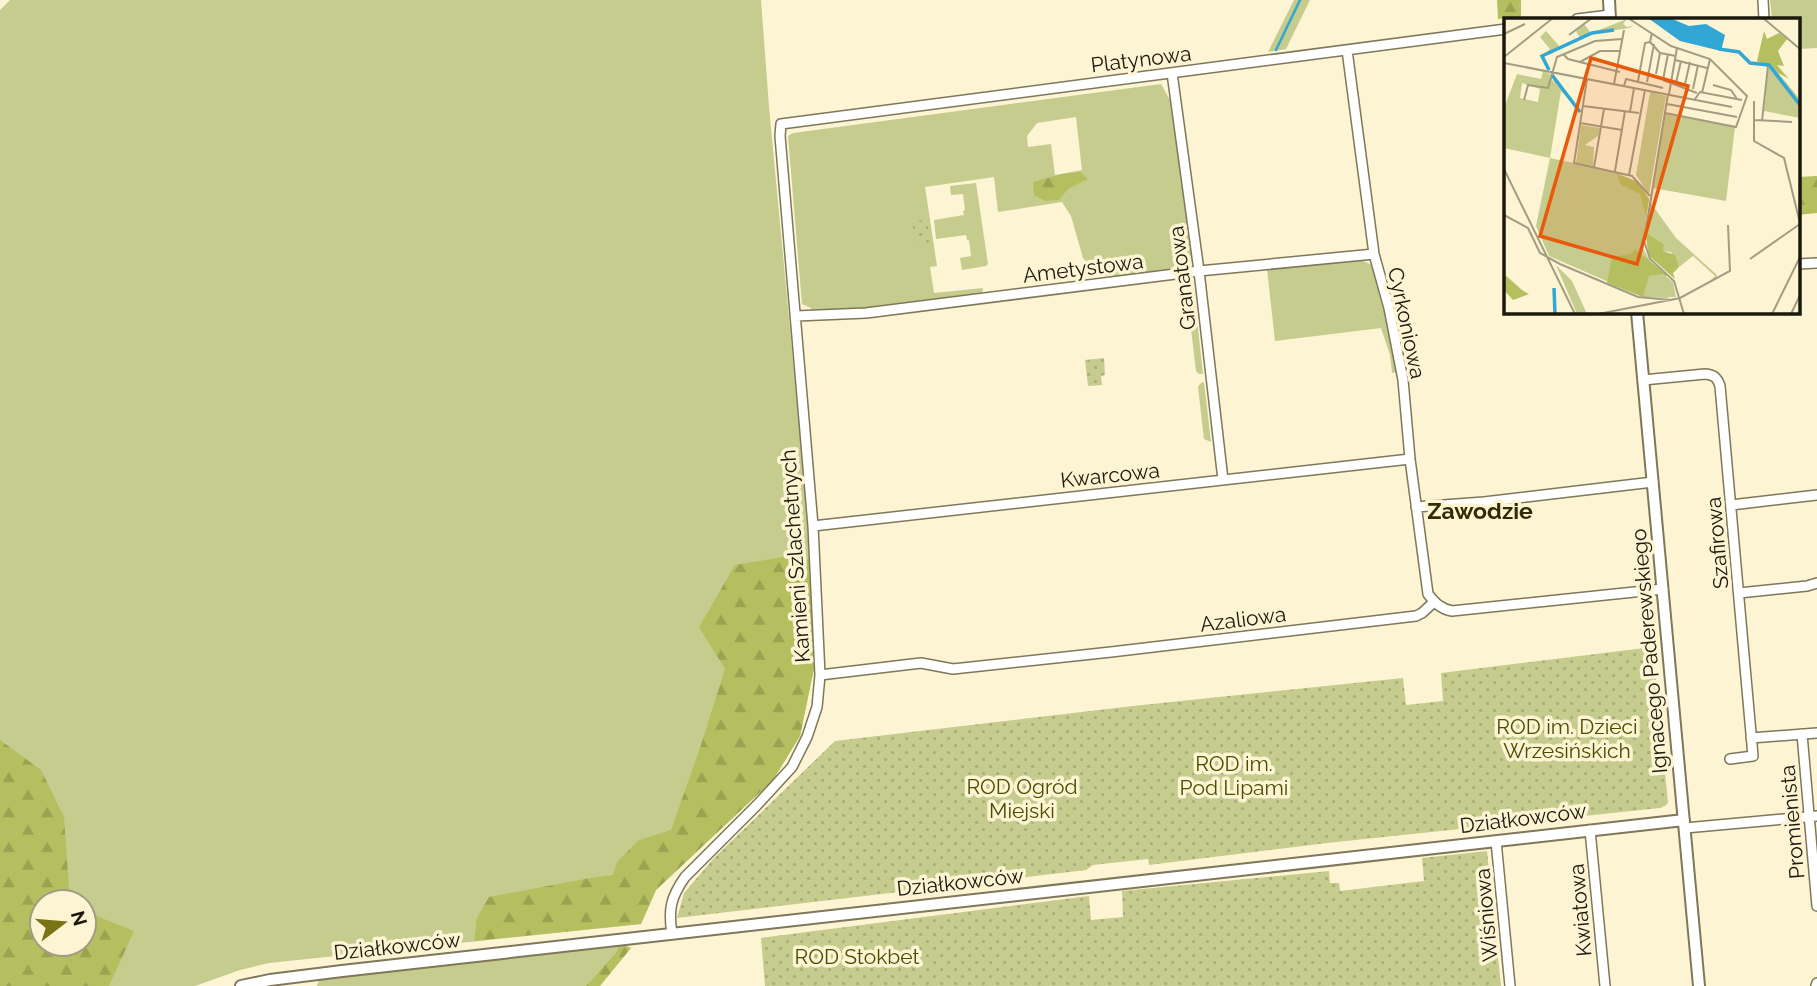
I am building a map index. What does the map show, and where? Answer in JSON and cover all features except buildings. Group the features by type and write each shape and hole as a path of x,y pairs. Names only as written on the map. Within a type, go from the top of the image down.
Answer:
{"street":[{"path":"1609,0 1610,17"},
{"path":"1763,0 1764,18"},
{"name":"Platynowa","path":"781,124 1504,29"},
{"name":"Cyrkoniowa","path":"1347,50 1374,254 1389,308 1403,380 1426,586 1434,602"},
{"name":"Granatowa","path":"1172,73 1199,271 1223,480"},
{"name":"Kamieni Szlachetnych","path":"672,934 670,904 677,889 685,877 757,806 792,767 807,737 817,707 820,675 813,526 781,124"},
{"name":"Ametystowa","path":"796,316 866,313 1199,271 1374,254"},
{"name":"Ignacego Paderewskiego","path":"1637,313 1699,986"},
{"name":"Szafirowa","path":"1643,380 1705,374 1718,379 1722,399 1751,738"},
{"name":"Kwarcowa","path":"813,526 1410,459"},
{"path":"1416,507 1484,502 1653,482"},
{"path":"1731,505 1817,495"},
{"path":"1739,593 1817,583"},
{"path":"1434,602 1452,611 1663,589"},
{"name":"Azaliowa","path":"820,675 921,663 953,669 1416,616 1434,602"},
{"path":"1730,759 1753,756 1751,738 1817,733"},
{"name":"Promienista","path":"1802,734 1813,816 1817,906"},
{"path":"1684,824 1813,816"},
{"name":"Działkowców","path":"241,986 342,971 1590,830 1684,824"},
{"name":"Kwiatowa","path":"1590,830 1605,986"},
{"name":"Wiśniowa","path":"1496,841 1510,986"}],"green space":[{"path":"10,0 761,0 806,498 814,668 800,736 773,780 656,890 641,924 269,963 195,986 0,986 0,10"},
{"path":"1294,0 1310,0 1286,49 1268,52"},
{"path":"1497,0 1521,0 1521,17 1498,19"},
{"path":"1770,0 1817,0 1817,48 1800,49 1800,18 1772,18"},
{"path":"1161,84 1170,100 1174,120 1193,257 1184,267 1115,277 1098,275 1083,258 1071,216 1062,202 998,212 994,177 925,187 937,266 930,267 934,293 983,288 982,294 869,310 811,312 811,308 802,304 788,136 793,133","holes":["1076,117 1082,170 1055,175 1051,144 1028,147 1027,136 1037,123"]},
{"path":"1081,172 1087,179 1068,189 1059,200 1045,201 1034,195 1033,182"},
{"path":"1817,176 1817,213 1800,215 1800,177"},
{"path":"976,183 988,264 962,270 960,258 971,256 969,240 966,235 936,239 934,220 964,215 963,194 951,195 950,186"},
{"path":"927,220 930,242 915,244 912,221"},
{"path":"1361,260 1372,265 1396,359 1396,372 1392,373 1390,355 1381,328 1275,341 1267,269"},
{"path":"1185,279 1193,283 1203,374 1196,371"},
{"path":"1104,358 1105,375 1101,376 1102,385 1088,386 1085,360"},
{"path":"1204,382 1211,442 1204,439 1198,387"},
{"path":"796,555 809,560 814,668 800,736 773,780 656,890 641,924 474,941 477,918 489,897 613,875 617,862 639,840 671,830 725,669 699,627 735,565"},
{"path":"1653,647 1668,803 1660,808 1327,843 1149,865 1148,859 1093,865 1086,870 677,918 684,893 714,858 835,741 1403,678 1406,705 1443,701 1441,673"},
{"path":"0,740 41,770 64,817 69,888 28,888 28,958 98,958 98,917 134,931 109,986 0,986"},
{"name":"ROD Stokbet","path":"1487,851 1501,986 765,986 761,938 1089,896 1091,920 1123,917 1122,891 1329,871 1330,883 1339,883 1340,891 1424,881 1422,858"},
{"path":"618,945 617,951 586,986 317,986 319,980"},
{"path":"618,945 631,948 600,986 586,986 617,951"}],"waterway":[{"path":"1276,50 1300,0"}],"district":[{"name":"Zawodzie","path":"1480,510"}],"park label":[{"name":"ROD im. Dzieci Wrzesińskich","path":"1567,738"},
{"name":"ROD im. Pod Lipami","path":"1234,775"},
{"name":"ROD Ogród Miejski","path":"1022,798"}]}
